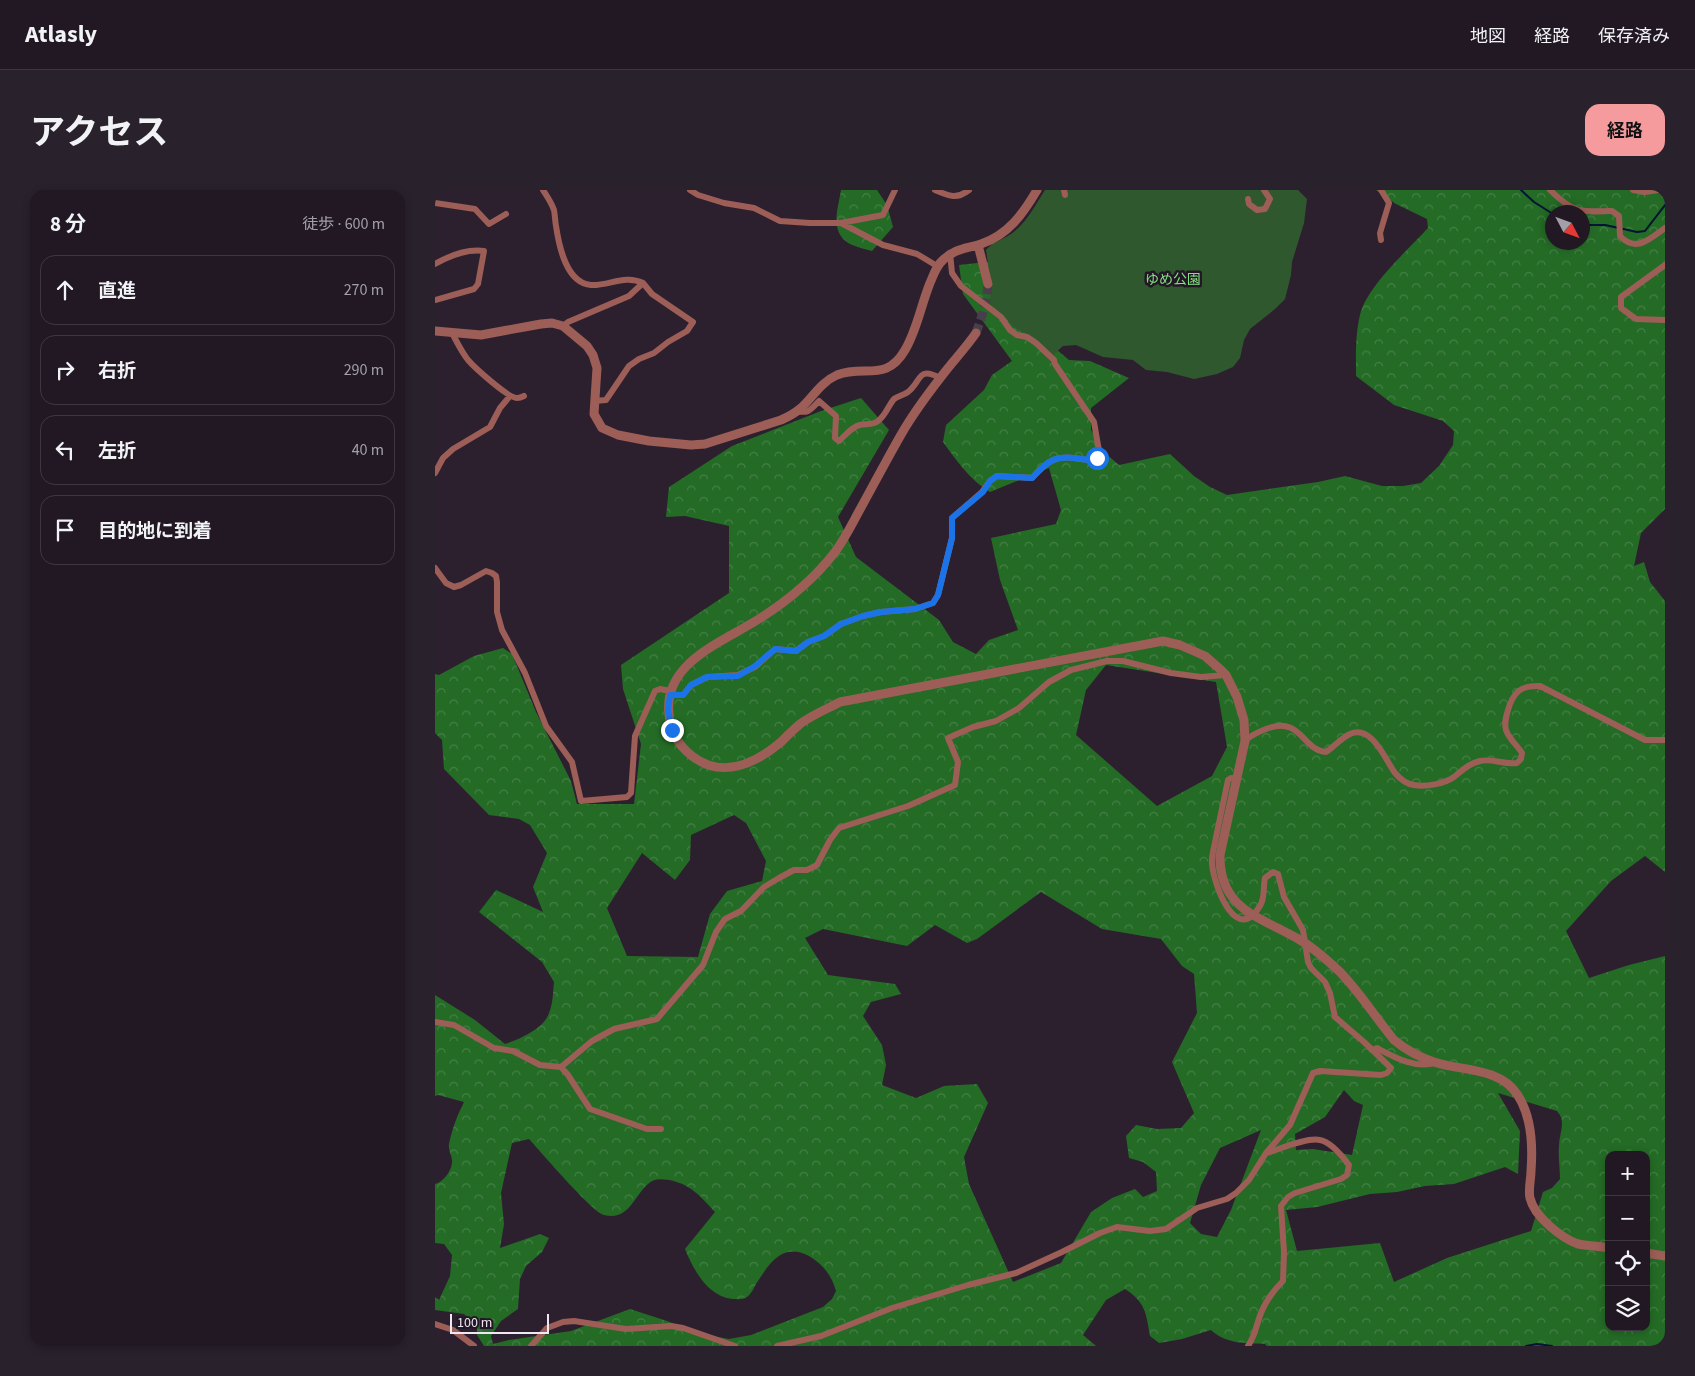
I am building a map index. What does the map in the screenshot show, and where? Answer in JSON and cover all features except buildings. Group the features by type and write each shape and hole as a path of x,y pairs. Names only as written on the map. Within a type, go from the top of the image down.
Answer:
{"street":[{"path":"543,190 554,209 558,236 567,265 571,274 577,280 588,285 599,285 631,279 643,284 653,294 693,322 687,330 654,353 639,359 629,366 606,400 594,401"},
{"path":"690,190 698,195 724,203 754,208 781,221 810,223 841,223 883,215 895,190"},
{"path":"935,190 952,197 969,190"},
{"path":"435,331 481,335 541,324 552,323 563,326 587,346 593,355 597,368 594,414 602,428 609,432 649,441 705,444 781,420 797,412 825,382 835,376 843,373 888,369 904,351 914,331 922,303 937,266 950,253 963,247 993,240 1007,230 1018,220 1037,190"},
{"path":"1248,199 1249,204 1257,210 1265,209 1270,199 1264,190"},
{"path":"1381,190 1389,203 1380,233 1381,240"},
{"path":"1550,190 1561,202 1579,211 1612,211 1619,216 1620,236 1625,241 1634,245 1643,243 1665,228"},
{"path":"1633,190 1645,192 1658,190"},
{"path":"435,203 475,210 489,224 506,214"},
{"path":"841,223 883,245 917,254 937,266"},
{"path":"978,245 988,284"},
{"path":"435,264 449,256 479,250 484,251 478,284 474,290 435,300"},
{"path":"435,568 446,583 454,588 486,571 492,572 497,582 497,612 502,630 525,673 546,726 572,762 581,801 627,797 631,792 635,736 655,691 660,689 683,695 691,685 707,677 738,676 755,666 775,649 796,651 808,642 824,636 841,624 881,612 915,609 930,605 938,595 952,538 952,518 983,492 990,481 1002,475 1032,478 1044,464 1059,457 1089,460 1097,458 1099,451 1094,422 1054,360 1036,343 1010,330 1001,317 961,286 952,272 950,253"},
{"path":"1665,265 1621,296 1620,302 1621,308 1636,319 1665,320"},
{"path":"563,326 568,322 629,296 643,284"},
{"path":"452,333 468,360 510,396 517,398 524,396"},
{"path":"976,333 940,378 903,432 836,551 812,579 762,617 715,645 688,664 679,676 670,693 668,710 672,730 679,743 697,759 714,766 731,768 755,760 779,744 801,724 840,702 1163,641 1180,645 1205,656 1226,675 1237,697 1244,720 1245,740 1223,838 1219,868 1222,881 1233,898 1253,915 1311,947 1339,972 1394,1040 1403,1048 1435,1063 1484,1073 1506,1083 1517,1093 1529,1115 1532,1154 1530,1198 1540,1218 1561,1235 1578,1244 1605,1247"},
{"path":"797,412 804,413 819,401 836,416 835,438 839,441 861,424 870,425 877,422 887,411 893,400 908,392 923,373 928,372 940,378"},
{"path":"435,473 443,458 453,449 490,427 510,396"},
{"path":"561,1067 592,1041 614,1029 657,1019 703,965 715,932 725,919 741,911 764,887 779,878 794,870 807,870 817,864 839,828 908,806 955,785 958,762 948,738 973,727 996,721 1019,708 1049,682 1071,670 1107,661 1123,661 1171,673 1201,677 1226,675"},
{"path":"1245,740 1249,736 1274,726 1285,726 1293,729 1317,750 1325,752 1351,734 1358,733 1365,735 1384,752 1395,774 1403,781 1412,785 1425,786 1452,778 1468,765 1482,760 1510,764 1517,763 1521,759 1522,753 1510,737 1505,721 1512,698 1520,690 1531,686 1539,686 1645,740 1665,740"},
{"path":"777,1346 821,1336 892,1308 1015,1273 1100,1233 1117,1228 1166,1229 1197,1208 1216,1203 1235,1193 1254,1174 1266,1153 1291,1125 1313,1073 1320,1071 1381,1075 1387,1073 1391,1068 1335,1017 1330,993 1325,982 1311,968 1308,962 1303,930 1284,897 1279,877 1275,873 1269,874 1265,878 1262,901 1253,915"},
{"path":"435,1022 454,1025 493,1048 513,1051 540,1065 561,1067 569,1075 590,1109 647,1129 661,1129"},
{"path":"1373,1050 1377,1048 1394,1057 1423,1066 1435,1063"},
{"path":"1248,1346 1255,1335 1260,1315 1269,1295 1283,1280 1284,1252 1281,1206 1288,1197 1295,1193 1347,1175 1349,1165 1327,1143 1321,1140 1302,1142 1266,1153"},
{"path":"1650,1254 1665,1256"},
{"path":"531,1346 547,1328 574,1320 626,1329 671,1326 683,1328 735,1346"},
{"path":"435,1324 453,1330 474,1346"}],"green space":[{"path":"841,190 877,190 887,205 893,227 872,251 850,244 839,233 837,212"},
{"name":"ゆめ公園","path":"1045,190 1298,190 1307,199 1304,223 1292,262 1285,299 1250,329 1244,340 1240,358 1233,367 1217,374 1194,379 1167,372 1146,370 1133,360 1103,357 1076,345 1063,346 1052,356 1034,337 1016,329 1000,312 990,305 991,284 986,250 992,244 1020,227"},
{"path":"1376,190 1665,190 1665,509 1641,533 1634,566 1644,562 1650,582 1665,601 1665,872 1645,856 1611,881 1566,931 1589,978 1665,956 1665,1346 1267,1346 1265,1344 1229,1340 1211,1330 1182,1339 1159,1343 1150,1336 1146,1315 1141,1304 1125,1289 1106,1300 1083,1335 1096,1346 484,1346 477,1335 477,1325 464,1314 435,1310 435,1297 439,1300 450,1276 452,1255 444,1244 435,1243 435,1184 444,1179 451,1166 449,1144 464,1102 438,1095 435,1096 435,995 475,1020 505,1044 530,1033 542,1024 551,1006 554,982 542,962 479,912 496,890 543,912 533,887 547,853 530,825 519,819 489,815 444,769 442,740 435,733 435,674 439,675 474,656 503,648 512,654 536,712 571,781 577,804 634,804 641,744 623,689 621,665 729,593 729,526 685,516 666,517 669,487 732,446 821,411 861,398 889,430 838,517 856,557 939,620 953,642 976,654 989,640 1018,630 1000,580 991,538 1056,524 1061,510 1049,468 990,492 970,476 943,442 946,425 984,390 992,375 1012,361 963,294 959,265 1014,259 1024,322 1069,360 1090,361 1129,378 1091,408 1091,430 1105,453 1119,465 1170,454 1194,476 1210,487 1227,495 1318,482 1345,476 1382,486 1403,486 1421,483 1439,466 1453,445 1454,431 1443,421 1394,405 1356,376 1356,346 1360,315 1364,304 1389,269 1428,228 1427,219 1396,204","holes":["1106,665 1216,682 1227,747 1212,776 1157,806 1076,735 1086,690","734,815 746,823 766,861 762,881 727,891 710,914 698,957 627,956 607,908 642,853 675,880 690,860 691,835","1041,892 1102,929 1161,939 1182,966 1194,974 1197,1013 1172,1062 1194,1113 1181,1128 1157,1129 1136,1125 1126,1136 1129,1158 1143,1162 1156,1172 1157,1191 1143,1197 1135,1189 1112,1198 1091,1212 1061,1263 1013,1282 969,1184 964,1157 988,1103 977,1084 944,1086 916,1098 882,1085 886,1065 882,1045 863,1016 871,1002 901,994 895,984 828,975 805,938 823,929 907,946 935,925 967,943 977,939","1344,1090 1354,1101 1363,1105 1352,1155 1313,1149 1296,1150 1295,1134 1325,1117","1498,1093 1557,1111 1562,1119 1559,1141 1560,1179 1552,1188 1543,1192 1531,1231 1447,1258 1394,1282 1380,1243 1297,1251 1286,1210 1317,1207 1370,1194 1454,1184 1505,1167 1518,1174 1520,1131","1261,1130 1231,1210 1217,1237 1201,1234 1190,1223 1201,1185 1220,1148","529,1139 578,1193 604,1215 619,1215 625,1211 650,1182 663,1179 677,1182 690,1188 715,1212 685,1249 697,1273 709,1288 716,1293 733,1299 745,1298 751,1293 771,1263 784,1253 791,1252 800,1252 819,1263 829,1275 836,1291 832,1299 823,1307 751,1335 729,1339 696,1333 630,1309 571,1331 493,1344 491,1336 501,1321 518,1309 520,1279 526,1266 542,1252 549,1238 540,1234 500,1248 504,1224 501,1193 512,1143"]}],"waterway":[{"path":"1521,190 1545,209"},
{"path":"1590,225 1605,225 1637,232 1645,231 1665,205"},
{"path":"1526,1346 1537,1344 1552,1346"}],"tunnel":[{"path":"976,333 985,303 988,284"}],"route":[{"path":"672,730 668,710 670,695 683,695 691,685 707,677 738,676 755,666 775,649 796,651 808,642 824,636 841,624 863,616 881,612 915,609 933,603 938,595 952,538 952,518 983,492 990,481 997,476 1032,478 1044,464 1059,457 1065,456 1089,460 1097,458"}]}
